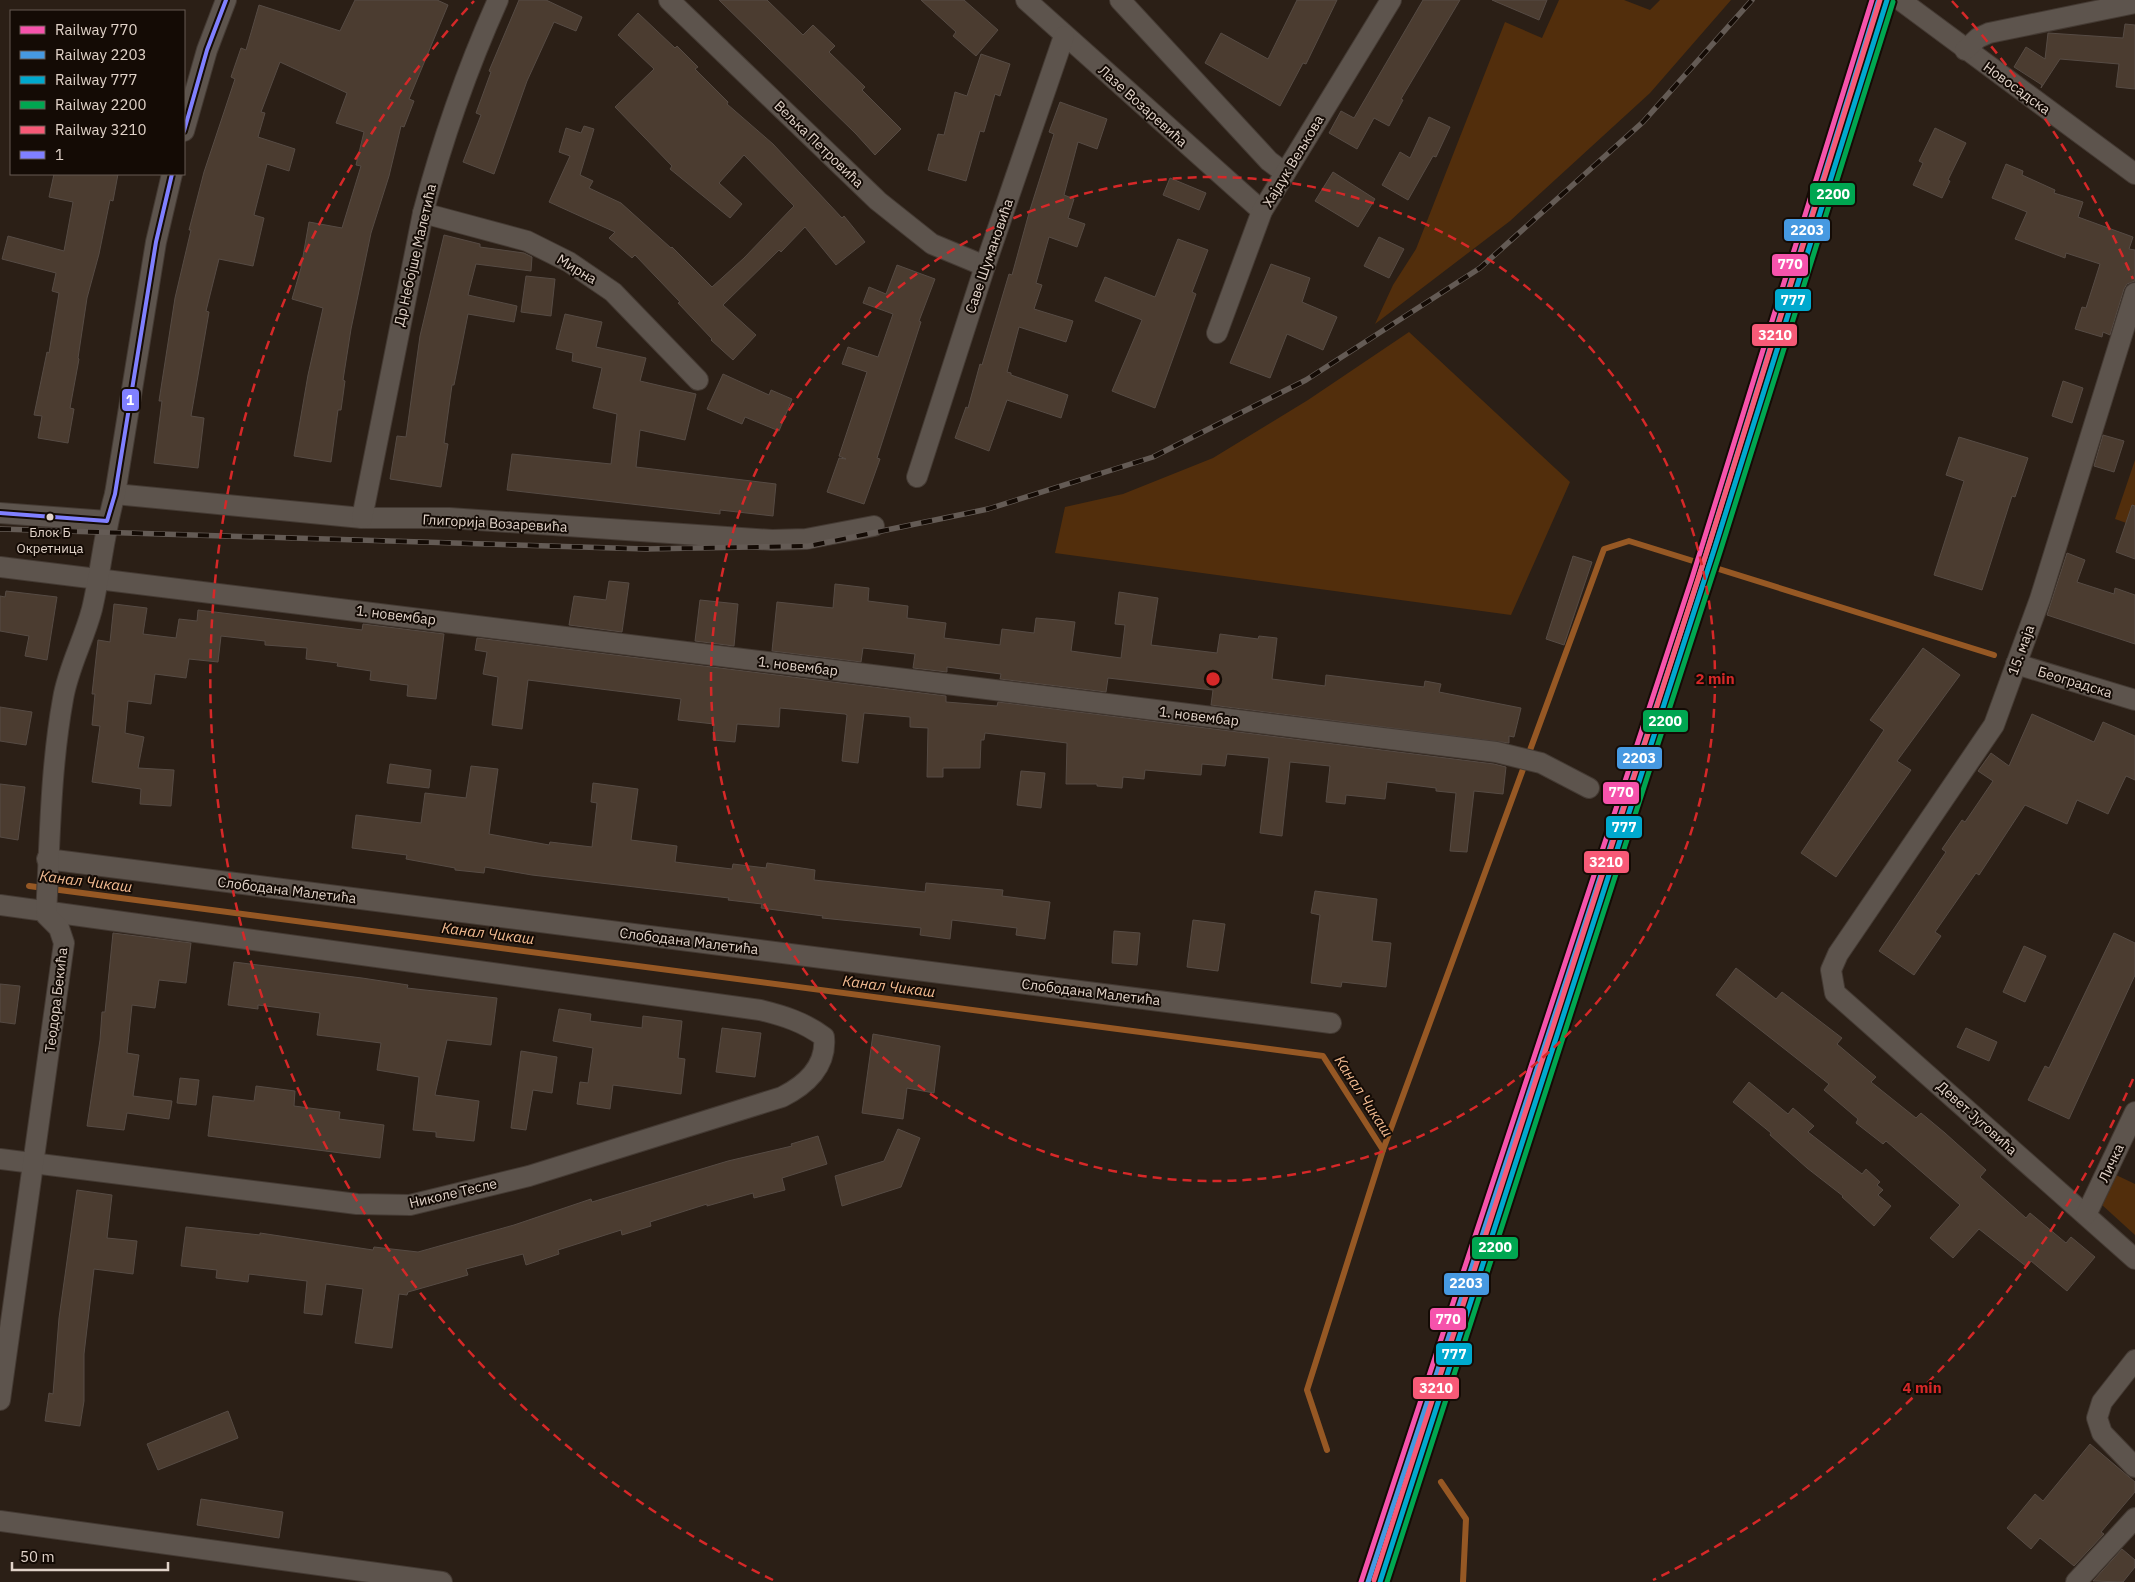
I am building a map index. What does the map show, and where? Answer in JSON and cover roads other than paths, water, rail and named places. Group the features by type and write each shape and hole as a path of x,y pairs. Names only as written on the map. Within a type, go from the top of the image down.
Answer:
{"street":[{"path":"185,127 207,50 226,0"},
{"name":"Др Небојше Малетића","path":"362,518 423,213 432,178 475,53 498,0"},
{"name":"Вељка Петровића","path":"669,0 878,201 932,244 985,266"},
{"name":"Лазе Возаревића","path":"1026,0 1262,212"},
{"path":"1120,0 1269,161 1286,173"},
{"name":"Хајдук Вељкова","path":"1217,334 1262,212 1391,0"},
{"name":"Новосадска","path":"1900,0 1965,50 2135,174"},
{"path":"1965,50 1978,38 1989,33 2135,3"},
{"name":"Саве Шумановића","path":"917,477 985,266 1064,36"},
{"path":"0,905 46,908 47,863 63,699 69,673 92,611 107,521 115,494 156,242 172,175"},
{"name":"Мирна","path":"423,213 527,241 569,262 613,292 698,380"},
{"name":"15. маја","path":"1830,970 1838,954 1994,725 2040,599 2135,293"},
{"name":"Глигорија Возаревића","path":"115,494 362,518 449,518 772,540 806,539 874,526"},
{"path":"0,513 107,521"},
{"name":"1. новембар","path":"0,567 1496,752 1541,762 1588,788"},
{"name":"Београдска","path":"2016,664 2135,700"},
{"name":"Слободана Малетића","path":"47,863 1332,1023"},
{"name":"Николе Тесле","path":"0,1159 358,1204 410,1205 529,1176 782,1097 798,1089 813,1075 821,1061 825,1048 824,1037 796,1020 760,1010 46,908"},
{"name":"Теодора Бекића","path":"0,1400 64,943 59,928 47,918 46,908"},
{"name":"Девет Југовића","path":"1830,970 1835,993 2135,1259"},
{"name":"Личка","path":"2086,1215 2135,1112"},
{"path":"2135,1360 2102,1402 2096,1418 2102,1433 2135,1467"},
{"path":"2076,1582 2135,1518"},
{"path":"0,1521 442,1582"}],"waterway":[{"path":"1383,1150 1604,549 1629,541 1994,655"},
{"name":"Канал Чикаш","path":"29,886 1323,1056 1383,1150 1307,1390 1327,1450"},
{"name":"Канал Чикаш","path":"1441,1482 1466,1519 1463,1582"}],"railway":[{"path":"0,529 646,549 809,546 988,509 1153,457 1306,380 1480,268 1643,122 1752,0"}],"rail line":[{"name":"770","path":"1361,1582 1692,578 1872,0"},
{"name":"3210","path":"1374,1580 1709,545 1880,0"},
{"name":"777","path":"1380,1582 1715,547 1887,0"},
{"name":"2203","path":"1368,1582 1698,580 1878,2"},
{"name":"2200","path":"1387,1582 1721,549 1893,2"}],"place":[{"name":"Блок Б Окретница","path":"50,517"}]}
